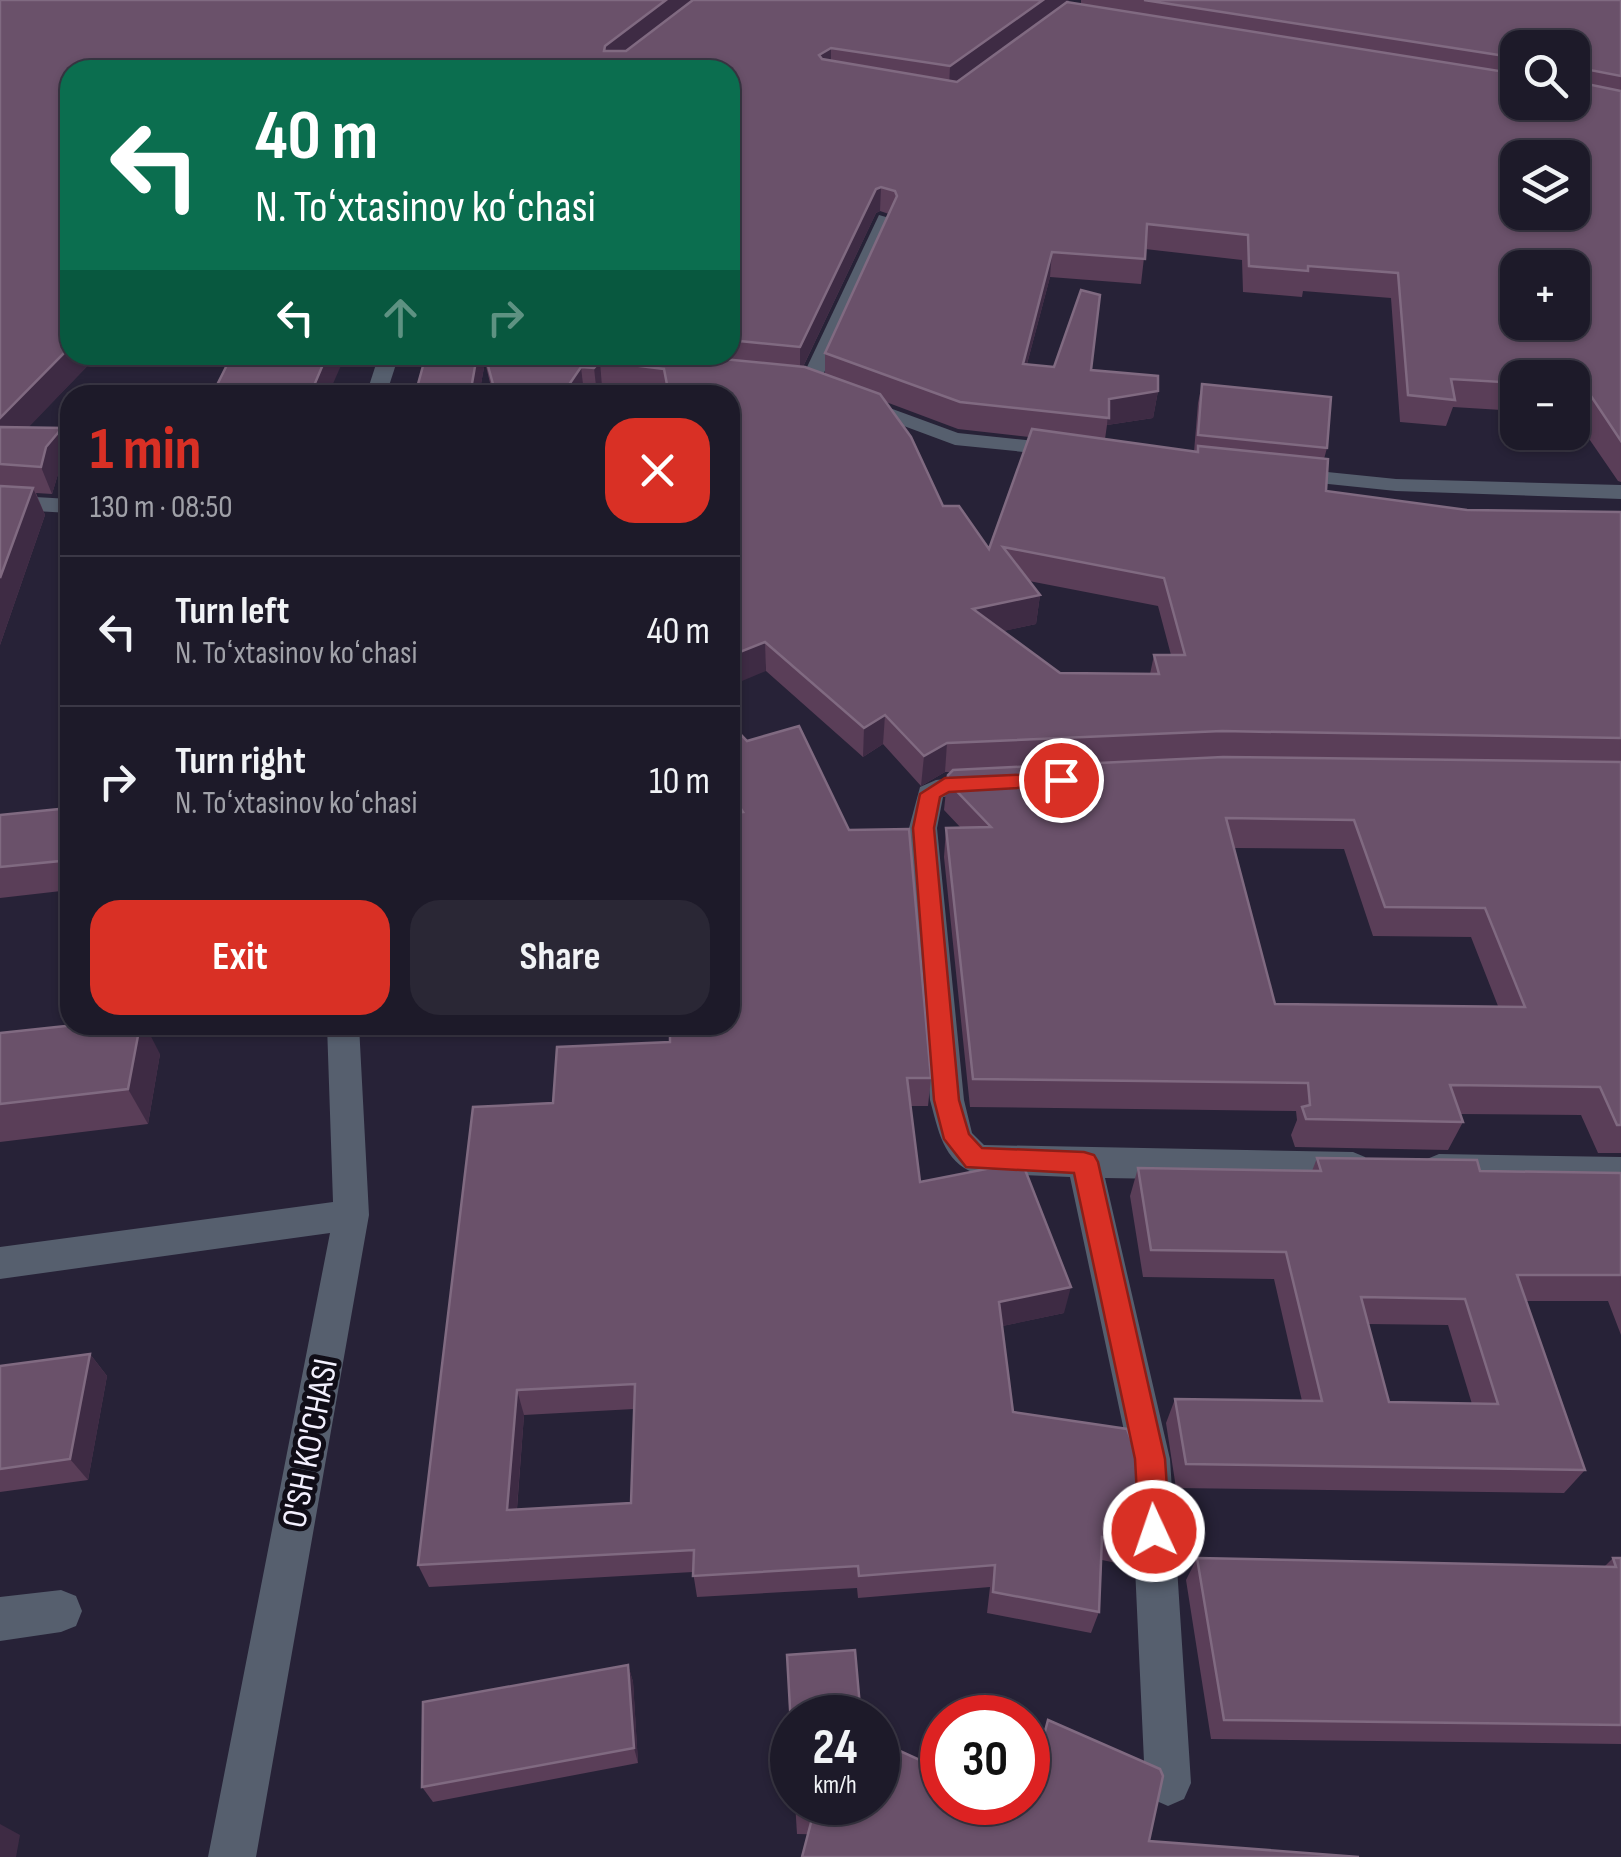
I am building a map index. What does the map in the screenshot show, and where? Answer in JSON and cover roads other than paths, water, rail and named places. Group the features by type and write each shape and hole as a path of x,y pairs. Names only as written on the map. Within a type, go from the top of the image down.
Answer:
{"street":[{"path":"885,219 800,383 955,439 1086,452"},
{"path":"1260,471 1396,485 1621,492"},
{"path":"0,502 60,505"},
{"path":"1022,782 945,785 930,794 923,828 947,1100 957,1139 975,1159 1621,1172"},
{"name":"O'SH KO'CHASI","path":"232,1857 351,1215 343,1035"},
{"path":"1084,1162 1150,1459 1168,1784"},
{"path":"0,1263 351,1215"},
{"path":"0,1619 61,1612"}]}
